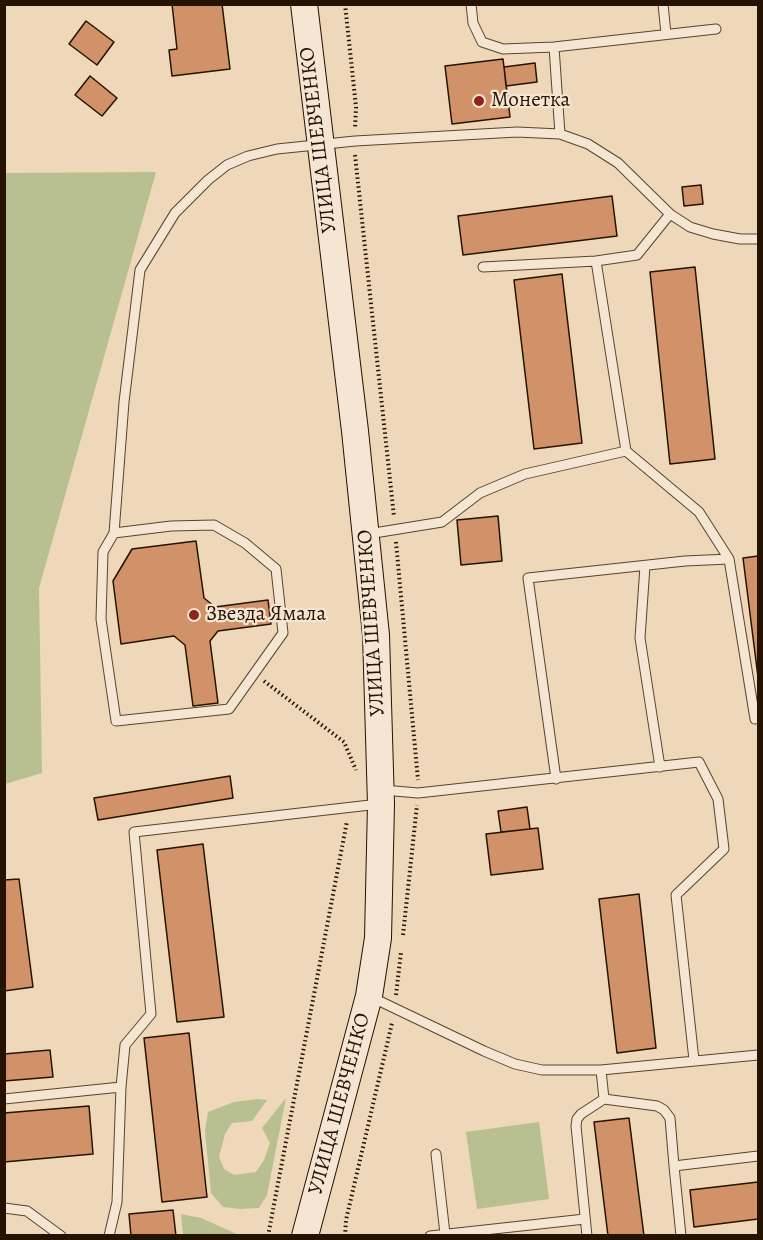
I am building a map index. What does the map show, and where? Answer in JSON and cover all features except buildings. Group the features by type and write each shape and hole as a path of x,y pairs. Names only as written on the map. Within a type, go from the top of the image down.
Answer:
{"street":[{"name":"УЛИЦА ШЕВЧЕНКО","path":"304,4 319,145 355,431 376,635 381,797 378,938 369,996 308,1235"}],"lane":[{"path":"471,4 473,23 482,42 502,50 554,47 716,29"},
{"path":"663,4 666,34"},
{"path":"554,47 560,134"},
{"path":"114,533 171,526 214,525 245,543 276,569 283,633 229,709 116,721 101,619 103,552 114,533 124,402 140,270 175,213 208,180 227,165 248,156 278,149 355,141 517,132 560,134 588,144 618,164 670,214 690,227 740,239 759,239"},
{"path":"483,267 596,261 637,255 670,214"},
{"path":"596,261 626,451 699,512 729,559 755,719"},
{"path":"366,534 442,522 480,493 525,474 626,451"},
{"path":"556,779 528,578 729,559"},
{"path":"645,566 640,638 660,766"},
{"path":"110,1236 117,1202 121,1087 125,1045 151,1014 134,832 349,807 381,797 699,762 718,799 724,849 676,895 694,1060"},
{"path":"369,996 515,1064 542,1070 601,1070 759,1055"},
{"path":"601,1070 604,1099"},
{"path":"4,1099 121,1087"},
{"path":"587,1236 577,1119 604,1099 657,1106 664,1110 670,1118 681,1236"},
{"path":"436,1154 445,1234"},
{"path":"674,1166 759,1156"},
{"path":"4,1208 27,1211 61,1236"},
{"path":"430,1236 585,1219"}],"path":[{"path":"254,674 344,742 358,774"},
{"path":"268,1236 349,807"}],"green space":[{"path":"156,172 39,588 42,773 5,784 5,173"},
{"path":"286,1098 267,1195 259,1208 223,1207 211,1193 205,1131 208,1112 234,1102 267,1100 252,1121 232,1123 225,1134 219,1157 224,1169 234,1175 256,1172 264,1160 270,1143 262,1128"},
{"path":"539,1122 549,1199 477,1209 466,1132"},
{"path":"181,1214 201,1218 239,1235 183,1235"}],"place":[{"name":"Монетка","path":"479,101"},
{"name":"Звезда Ямала","path":"194,615"}]}
